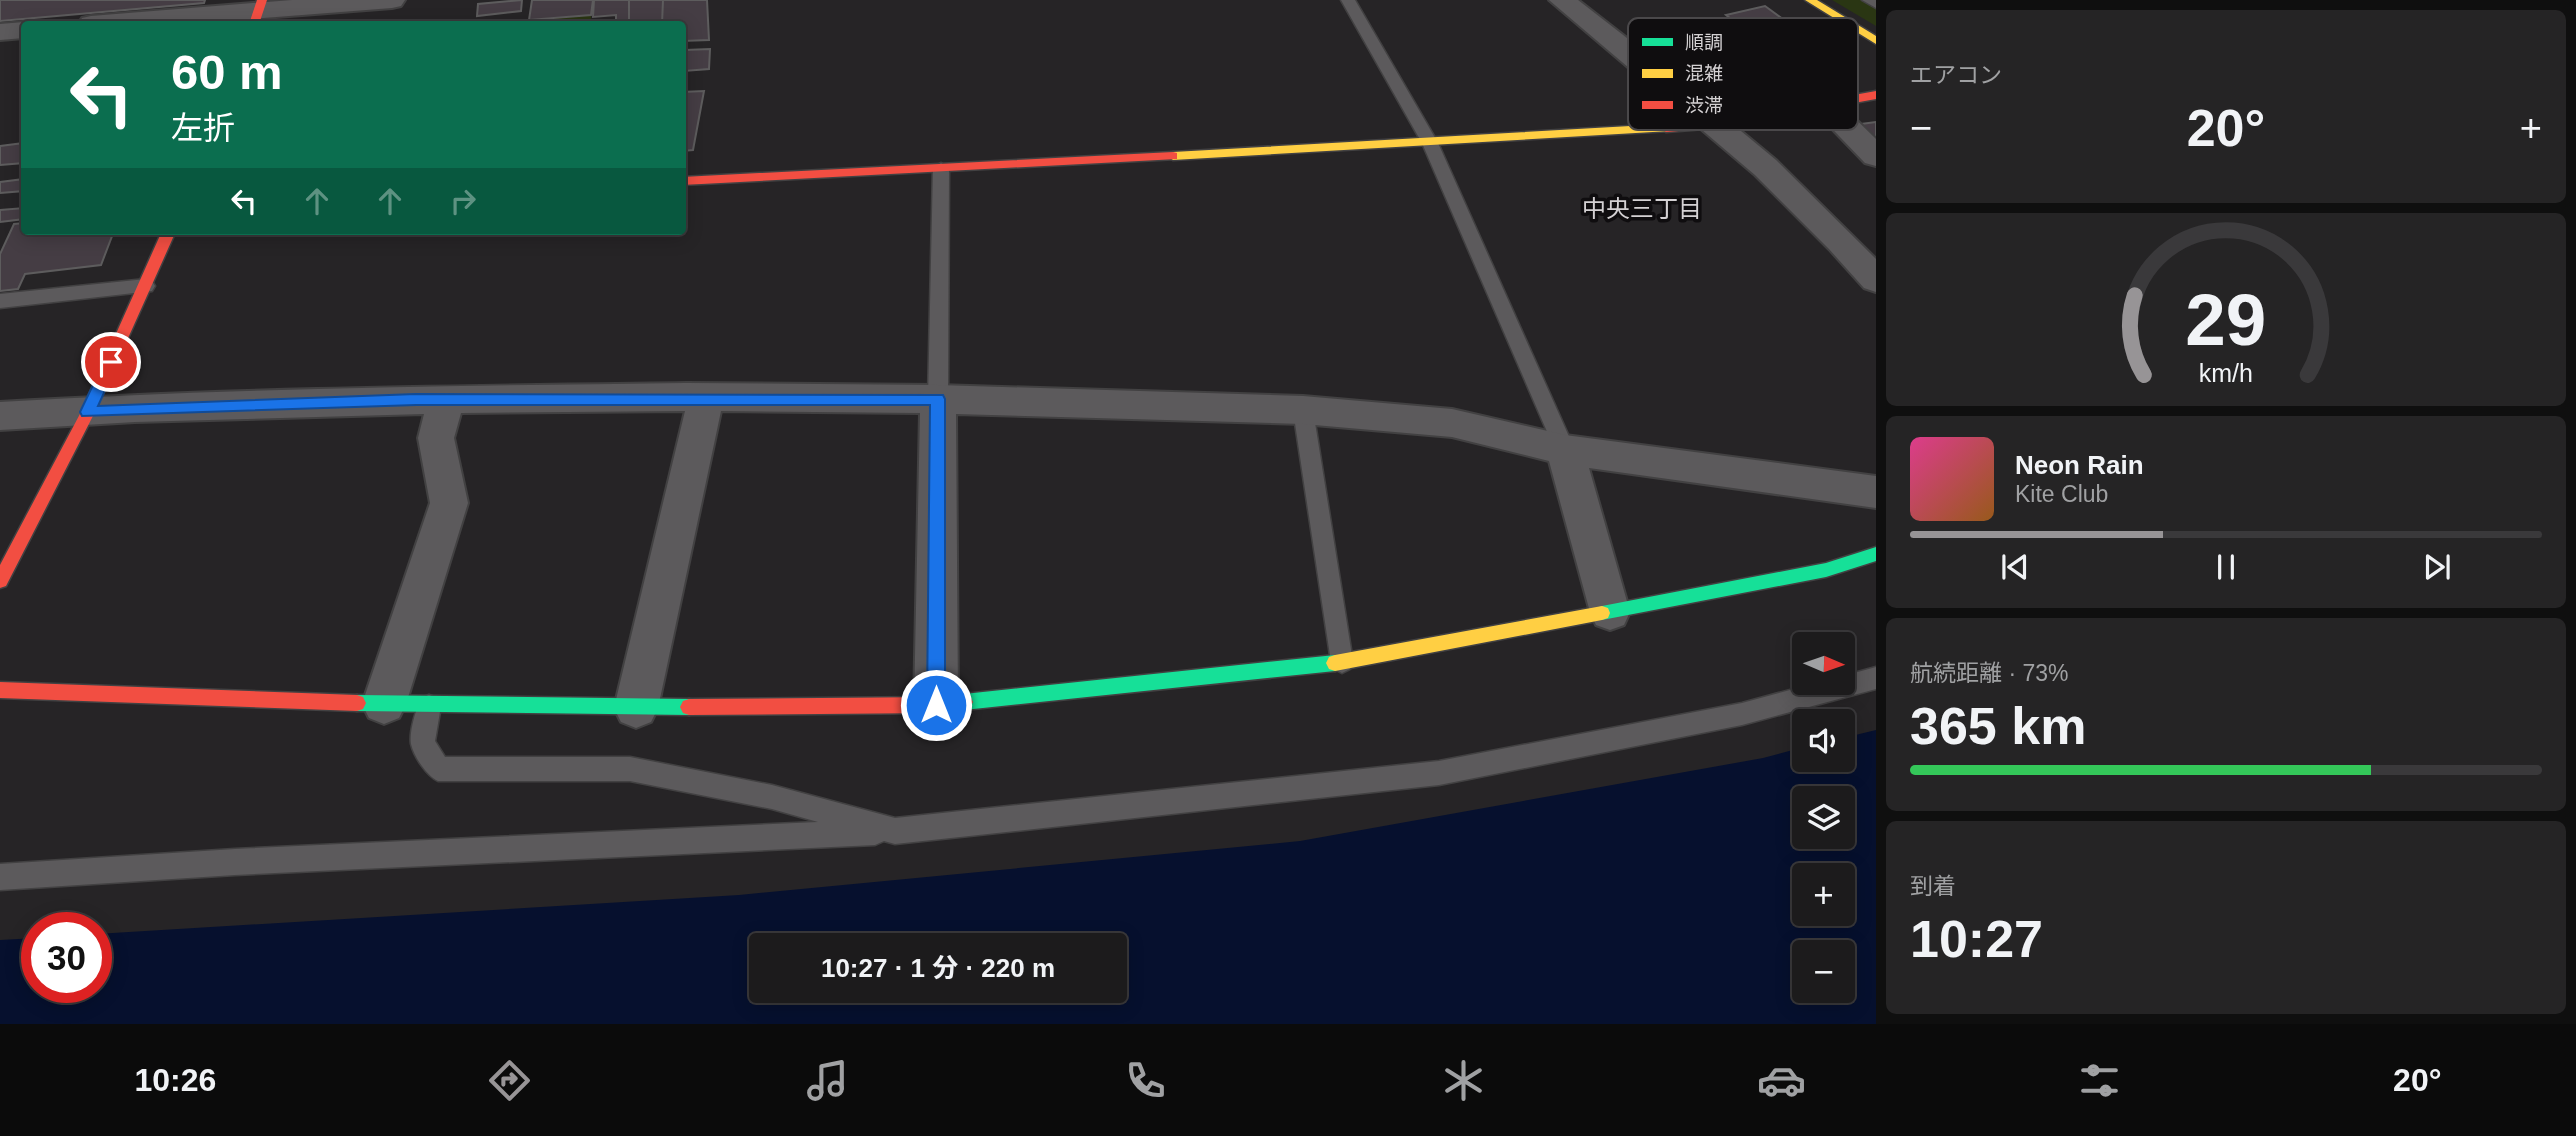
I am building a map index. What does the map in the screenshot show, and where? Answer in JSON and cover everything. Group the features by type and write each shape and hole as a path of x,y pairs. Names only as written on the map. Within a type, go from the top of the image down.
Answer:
{"street":[{"path":"133,21 392,0"},
{"path":"1562,0 1628,53"},
{"path":"1810,0 1839,18"},
{"path":"0,32 21,30"},
{"path":"1858,30 1876,41"},
{"path":"1858,98 1876,95"},
{"path":"686,181 1430,144 1631,130"},
{"path":"1723,130 1844,243 1876,280"},
{"path":"1850,130 1876,156"},
{"path":"0,581 88,412 167,235"},
{"path":"0,416 446,400 706,398 938,399 1303,410 1452,423 1565,450 1876,492"},
{"path":"636,708 706,398"},
{"path":"936,705 938,399"},
{"path":"384,704 449,503 436,438 446,400"},
{"path":"1565,450 1610,612"},
{"path":"0,690 429,706 636,708 936,705 1342,662 1826,570 1876,554"}],"lane":[{"path":"1348,0 1430,144 1565,450"},
{"path":"1869,0 1876,4"},
{"path":"938,399 941,168"},
{"path":"0,301 146,286"},
{"path":"1303,410 1342,662"},
{"path":"0,877 235,862 895,831 1439,773 1742,714 1876,678"},
{"path":"429,706 423,743 438,769 630,769 772,797 895,831"}],"green space":[{"path":"1832,0 1876,0 1876,26"},
{"path":"591,15 591,21 515,21"}],"water":[{"path":"1876,730 1876,1024 0,1024 0,940 21,939 21,1003 112,1003 112,933 739,895 1300,841 1763,758 1792,750 1792,772 1855,772 1855,735"}],"building":[{"path":"0,0 205,0 204,3 0,21"},
{"path":"522,0 521,11 477,16 478,4"},
{"path":"532,0 593,0 591,15 529,20"},
{"path":"594,0 629,0 629,21 616,21 616,15 593,17"},
{"path":"629,0 663,0 662,21 629,21"},
{"path":"663,0 707,0 709,40 686,41 686,21 662,21"},
{"path":"1765,6 1781,18 1730,18 1726,15"},
{"path":"710,49 709,69 686,71 686,50"},
{"path":"704,91 693,150 686,151 686,92"},
{"path":"1876,122 1876,139 1861,124"},
{"path":"21,143 21,163 0,165 0,146"},
{"path":"21,179 21,191 0,193 0,182"},
{"path":"21,208 21,219 0,222 0,210"},
{"path":"21,223 21,235 112,235 101,265 25,274 18,289 0,291 0,254 14,224"}],"traffic: fast":[{"path":"1602,613 1826,570 1876,554"},
{"path":"964,702 1335,663"},
{"path":"357,703 689,707"}],"traffic: slow":[{"path":"1810,0 1839,18"},
{"path":"1858,30 1876,41"},
{"path":"1173,156 1631,130"},
{"path":"1335,663 1602,613"}],"traffic: jam":[{"path":"255,21 262,0"},
{"path":"1858,98 1876,95"},
{"path":"686,181 1173,156"},
{"path":"0,581 88,412 167,235"},
{"path":"0,690 357,703"},
{"path":"689,707 936,705 964,702"}],"district":[{"name":"中央三丁目","path":"1642,208"}],"route":[{"path":"111,362 88,412 135,408 416,400 686,397 938,399 936,705"}]}
